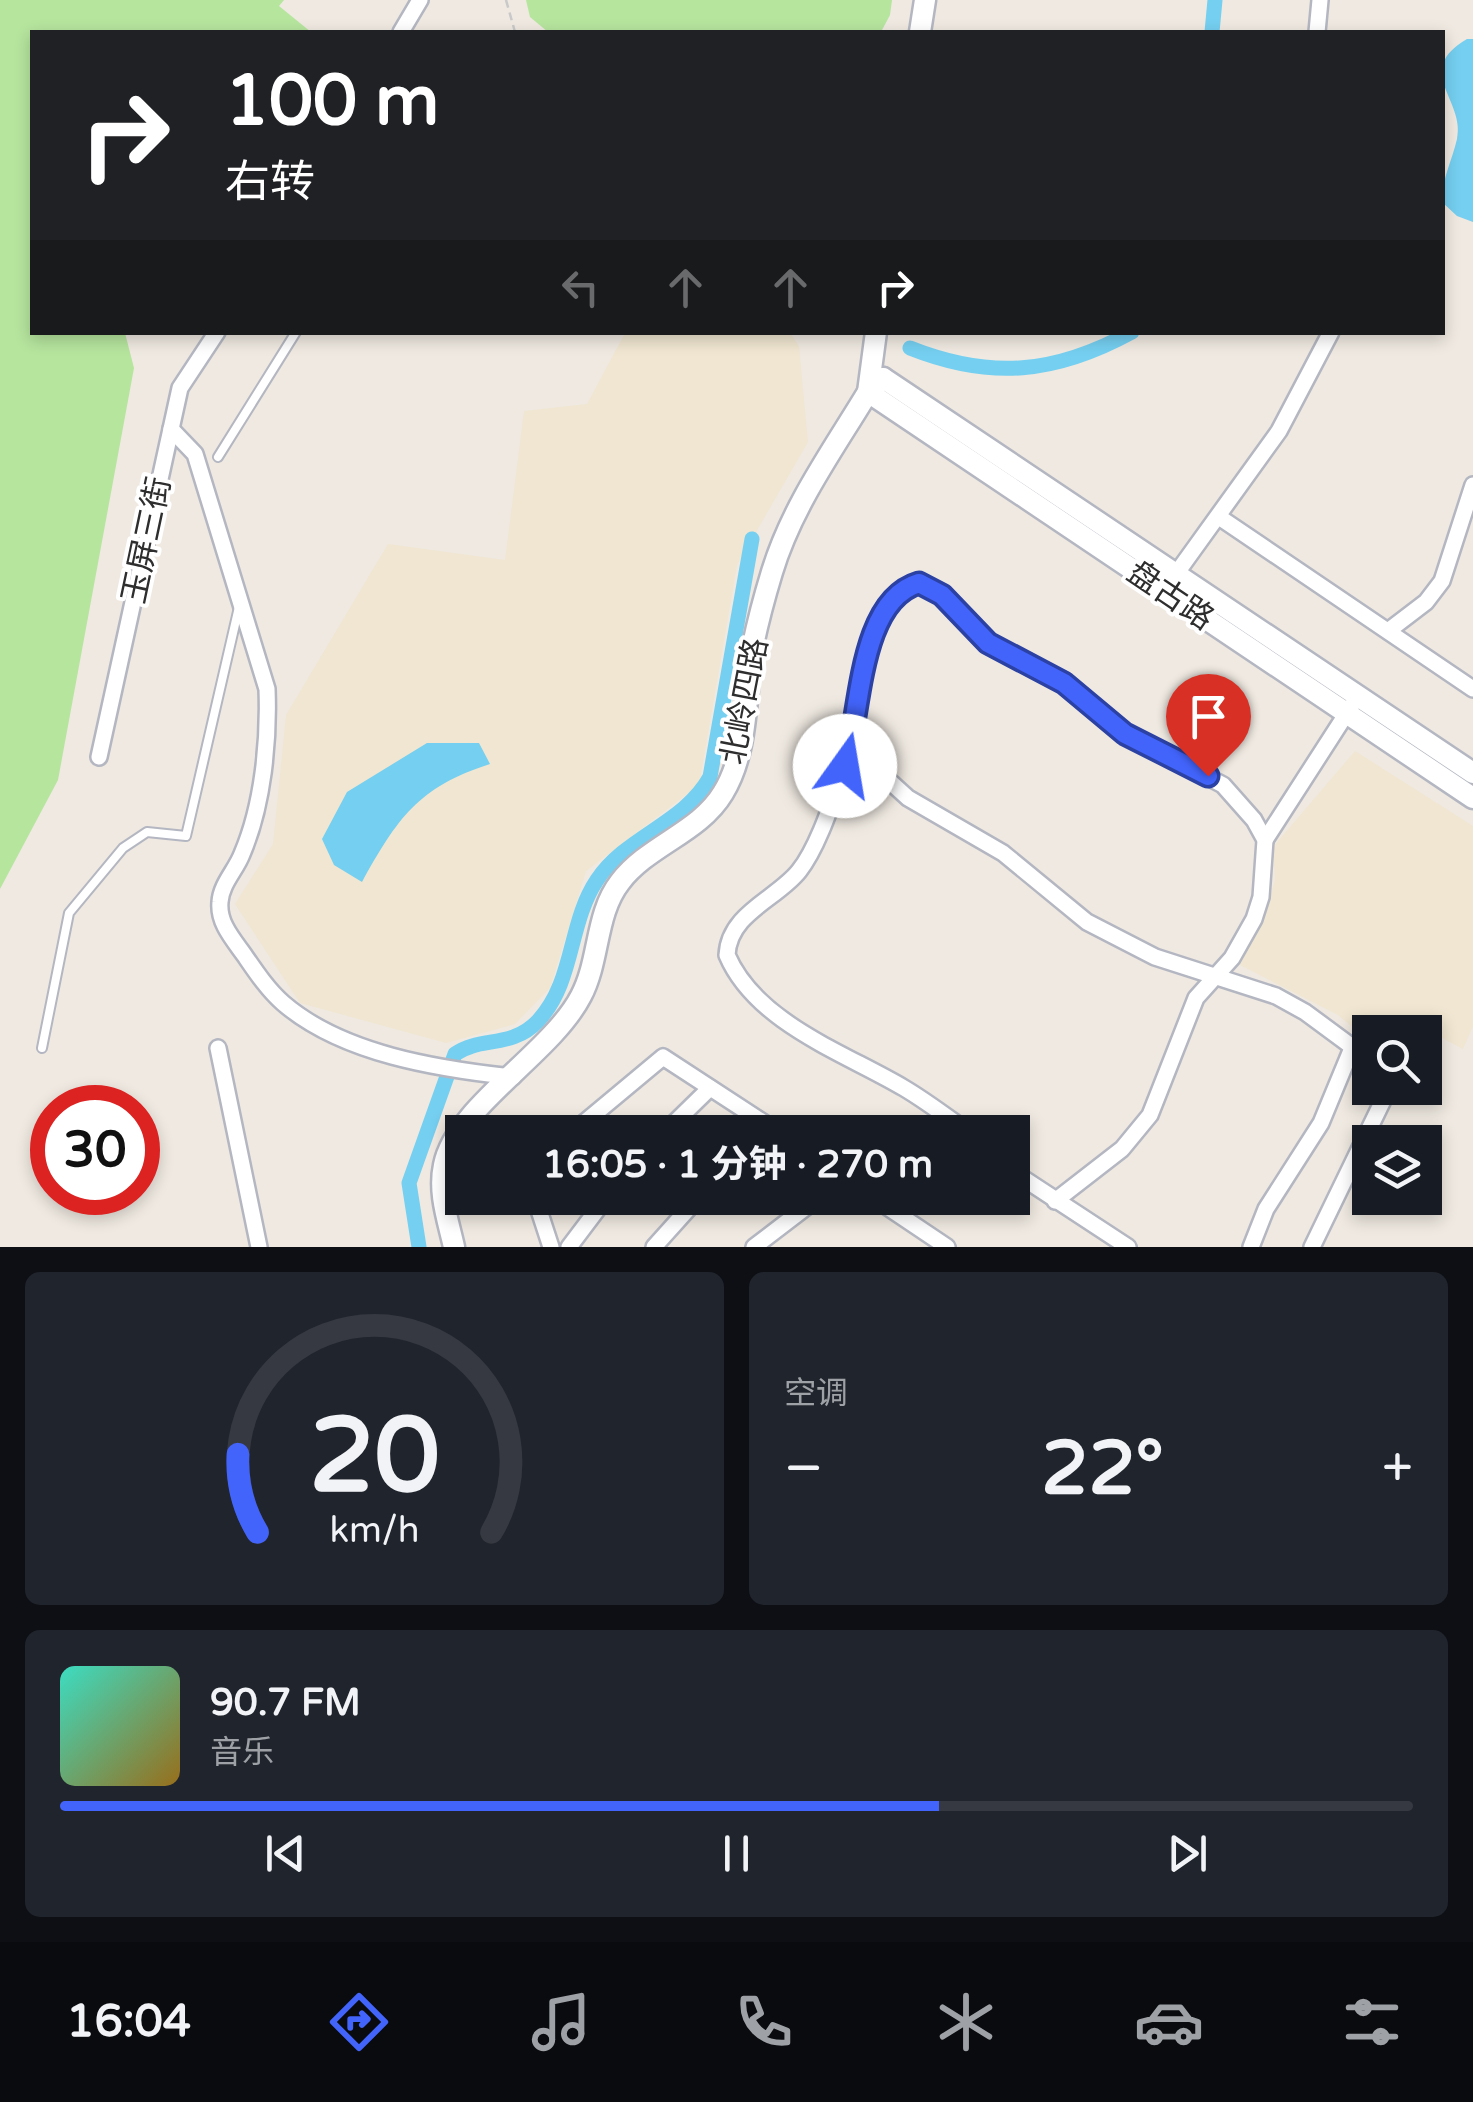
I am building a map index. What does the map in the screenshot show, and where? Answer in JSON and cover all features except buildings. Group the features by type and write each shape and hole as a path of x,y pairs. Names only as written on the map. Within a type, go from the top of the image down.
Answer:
{"street":[{"path":"402,30 420,0"},
{"path":"920,30 925,0"},
{"path":"933,30 937,0"},
{"path":"1316,30 1320,0"},
{"name":"玉屏三街","path":"99,757 180,388 214,335"},
{"path":"876,335 876,385"},
{"path":"876,385 889,335"},
{"path":"1176,574 1279,431 1328,335"},
{"name":"盘古路","path":"876,385 1352,704 1473,773"},
{"name":"北岭四路","path":"454,1247 443,1199 445,1162 458,1133 563,1024 582,994 605,910 619,883 636,864 706,815 723,794 734,771 754,643 772,571 792,518 876,385"},
{"path":"171,429 194,454 263,664 269,724 250,831 220,896 226,930 280,1001 305,1020 347,1040 436,1065 513,1077"},
{"path":"1388,631 1426,602 1442,581 1473,485"},
{"path":"1219,517 1473,690"},
{"name":"盘古路","path":"1094,531 1176,574 1473,798"},
{"path":"943,1115 906,1089 788,1022 748,986 728,954 735,929 788,883 812,852 851,746 878,620 896,594 919,583 942,595 988,643 1064,683 1125,734 1223,785 1254,820 1265,840"},
{"path":"1055,1202 1122,1149 1144,1124 1196,998 1232,958 1254,919 1265,840 1352,704"},
{"path":"851,746 908,798 1002,854 1087,922 1155,957 1276,996 1306,1012 1352,1048 1321,1122 1266,1210 1251,1247"},
{"path":"218,1048 259,1247"},
{"path":"593,1115 663,1057 747,1115"},
{"path":"682,1115 710,1088"},
{"path":"1312,1247 1381,1105"},
{"path":"1030,1183 1128,1247"},
{"path":"541,1215 552,1247"},
{"path":"568,1247 593,1215"},
{"path":"654,1247 683,1215"},
{"path":"754,1247 796,1215"},
{"path":"899,1215 947,1247"}],"lane":[{"path":"218,457 294,335"},
{"path":"42,1048 70,913 123,848 147,832 186,836 241,596"}],"path":[{"path":"506,0 514,30"}],"shaded area":[{"path":"624,335 791,335 799,346 808,442 737,565 699,785 586,871 550,988 515,1024 446,1043 300,1003 235,904 273,844 286,715 388,544 505,560 524,411 587,404"},
{"path":"1355,751 1473,826 1473,1026 1463,1049 1442,1038 1442,1015 1352,1015 1352,1027 1338,1015 1240,965 1267,908 1275,880 1273,847"}],"green space":[{"path":"0,0 284,0 279,6 309,30 30,30 30,335 126,335 134,368 58,780 0,889"},
{"path":"526,0 892,0 882,30 546,30 530,17"}],"water":[{"path":"1473,39 1473,222 1457,216 1445,205 1445,177 1458,125 1445,86 1445,61 1451,51"},
{"path":"427,743 479,743 490,764 445,783 412,808 362,882 334,865 322,839 347,792"}],"waterway":[{"path":"1212,30 1215,0"},
{"path":"910,348 968,365 1022,368 1076,357 1126,335"},
{"path":"419,1247 409,1183 455,1054 475,1045 507,1039 538,1021 559,988 581,915 597,880 623,852 685,807 710,777 752,539"}],"route":[{"path":"845,766 878,620 896,594 919,583 942,595 988,643 1064,683 1149,749 1208,776"}]}
